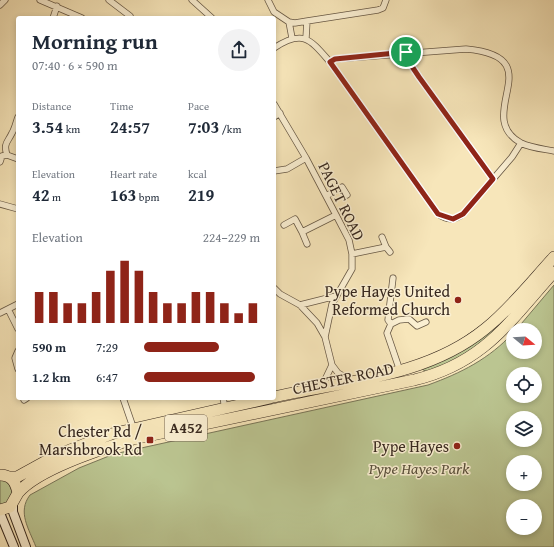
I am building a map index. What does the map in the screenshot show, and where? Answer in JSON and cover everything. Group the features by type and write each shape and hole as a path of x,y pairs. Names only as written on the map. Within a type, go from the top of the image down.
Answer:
{"highway":[{"name":"CHESTER ROAD","path":"276,397 322,387 425,377 441,371 477,352 494,340 511,323 525,296 554,257"},
{"name":"CHESTER ROAD","path":"0,512 5,510 30,483 63,465 113,445 133,439 307,402 442,356 467,342 554,272"},
{"path":"305,390 307,402"},
{"name":"A452","path":"3,475 17,477 57,455 91,440 133,427 224,403 252,400"},
{"path":"3,475 14,481 16,498"}],"main road":[{"path":"16,498 13,512 26,547"},
{"path":"0,512 14,547"}],"street":[{"path":"0,5 5,0"},
{"path":"40,0 78,16"},
{"path":"109,0 129,16"},
{"path":"192,0 210,16"},
{"path":"268,0 274,12 289,22 295,23 378,10 383,8 386,0"},
{"path":"54,16 57,6"},
{"path":"306,38 307,20"},
{"path":"289,22 292,38"},
{"path":"276,47 292,38 306,38 315,45 330,62 438,214 449,220 458,218 512,157 521,143"},
{"path":"330,62 335,59 406,52 466,49 482,50 498,55 508,67 509,77 504,108 505,126 521,143 554,151"},
{"path":"406,52 416,73 493,179"},
{"name":"PAGET ROAD","path":"276,107 306,158 349,240 352,254 352,269 349,277 336,296 329,312 325,337"},
{"path":"276,116 280,113"},
{"path":"16,122 11,136 5,142 4,148 7,154 16,158"},
{"path":"0,162 2,156 7,154"},
{"path":"276,171 287,169 306,158"},
{"path":"326,196 342,187 347,195"},
{"path":"0,204 16,208"},
{"path":"302,232 336,215"},
{"path":"284,225 295,219 307,244"},
{"path":"382,236 386,247 390,252"},
{"path":"352,254 386,247"},
{"path":"391,324 388,320 393,278"},
{"path":"276,290 280,294 300,305 317,323 325,337 332,365 338,373 359,384"},
{"path":"300,305 336,296"},
{"path":"0,313 16,305"},
{"path":"8,309 16,325"},
{"path":"400,371 387,333 391,324 399,320 409,319 417,326 426,322"},
{"path":"322,387 332,365"},
{"path":"125,400 133,427"}],"green space":[{"name":"Pype Hayes Park","path":"554,285 554,547 36,547 24,514 26,501 30,495 79,468 114,454 428,385 474,364 506,340 506,359 542,359 542,323 522,323"},
{"path":"522,297 507,322 459,359 427,372 420,368"},
{"path":"0,480 8,481 12,492 7,503 0,507"}],"place":[{"name":"Pype Hayes United Reformed Church","path":"458,300"},
{"name":"Chester Rd / Marshbrook Rd","path":"150,440"},
{"name":"Pype Hayes","path":"457,446"}],"route":[{"path":"406,52 411,65 419,77 493,179 458,218 449,220 438,214 330,62 335,59 406,52"}]}
